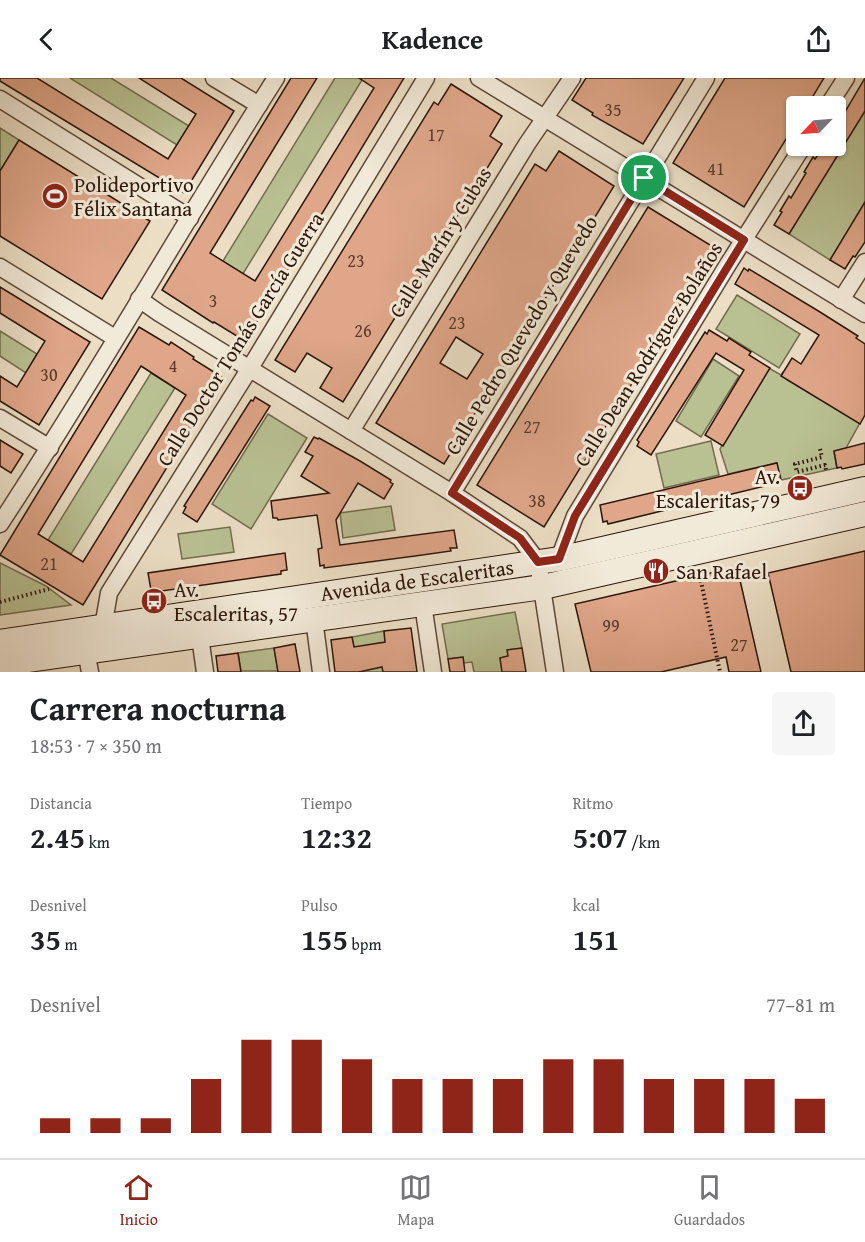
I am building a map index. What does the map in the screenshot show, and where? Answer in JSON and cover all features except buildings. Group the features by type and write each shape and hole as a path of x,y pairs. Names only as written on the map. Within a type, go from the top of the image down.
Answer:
{"street":[{"path":"214,78 259,105"},
{"path":"0,524 50,448 115,338 276,78"},
{"name":"Calle Doctor Tomás García Guerra","path":"103,627 109,594 250,368 426,78"},
{"path":"479,78 865,314"},
{"name":"Calle Marín y Cubas","path":"351,431 527,144 572,78"},
{"name":"Calle Pedro Quevedo y Quevedo","path":"452,493 706,78"},
{"path":"834,96 846,78"},
{"path":"0,99 190,218"},
{"name":"Calle Dean Rodríguez Bolaños","path":"549,560 797,156"},
{"path":"841,300 865,262"},
{"path":"0,267 115,338"},
{"path":"139,299 452,493 549,560 543,587 555,672"},
{"path":"0,417 50,448"},
{"name":"Avenida de Escaleritas","path":"0,642 549,560 865,489"},
{"name":"Avenida de Escaleritas","path":"0,664 88,662 200,637 543,587 865,514"},
{"path":"423,604 434,672"},
{"path":"314,619 321,672"},
{"path":"200,637 205,672"}],"path":[{"path":"820,449 822,457 795,464 797,472 825,465 826,470"},
{"path":"695,554 720,672"},
{"path":"0,602 49,589"}],"green space":[{"path":"70,78 111,78 189,126 177,145"},
{"path":"335,78 362,80 233,290 223,261"},
{"path":"865,111 865,202 830,260 789,234 837,156 846,156 846,142"},
{"path":"0,128 19,140 0,171"},
{"path":"737,295 800,334 779,368 716,329"},
{"path":"0,331 37,354 26,373 0,356"},
{"path":"713,359 739,376 701,437 676,421"},
{"path":"767,367 781,375 783,372 788,375 786,379 861,421 846,448 834,451 837,468 781,480 776,463 728,474 720,449"},
{"path":"151,373 175,388 71,554 48,540"},
{"path":"268,414 307,438 251,529 212,504"},
{"path":"711,441 719,475 664,488 656,454"},
{"path":"391,506 395,530 343,538 340,513"},
{"path":"230,527 234,552 182,559 178,534"},
{"path":"0,563 46,586 71,605 0,615"},
{"path":"515,612 522,648 508,650 508,656 500,658 502,672 474,672 472,662 464,663 463,657 448,659 442,624"},
{"path":"384,631 383,672 359,672 352,637"},
{"path":"274,648 278,671 241,671 238,653"}],"place":[{"name":"Polideportivo Félix Santana","path":"55,196"},
{"name":"Av. Escaleritas, 79","path":"800,488"},
{"name":"San Rafael","path":"656,571"},
{"name":"Av. Escaleritas, 57","path":"154,601"}],"route":[{"path":"644,178 744,240 575,516 559,559 538,562 520,538 452,493 644,178"}]}
